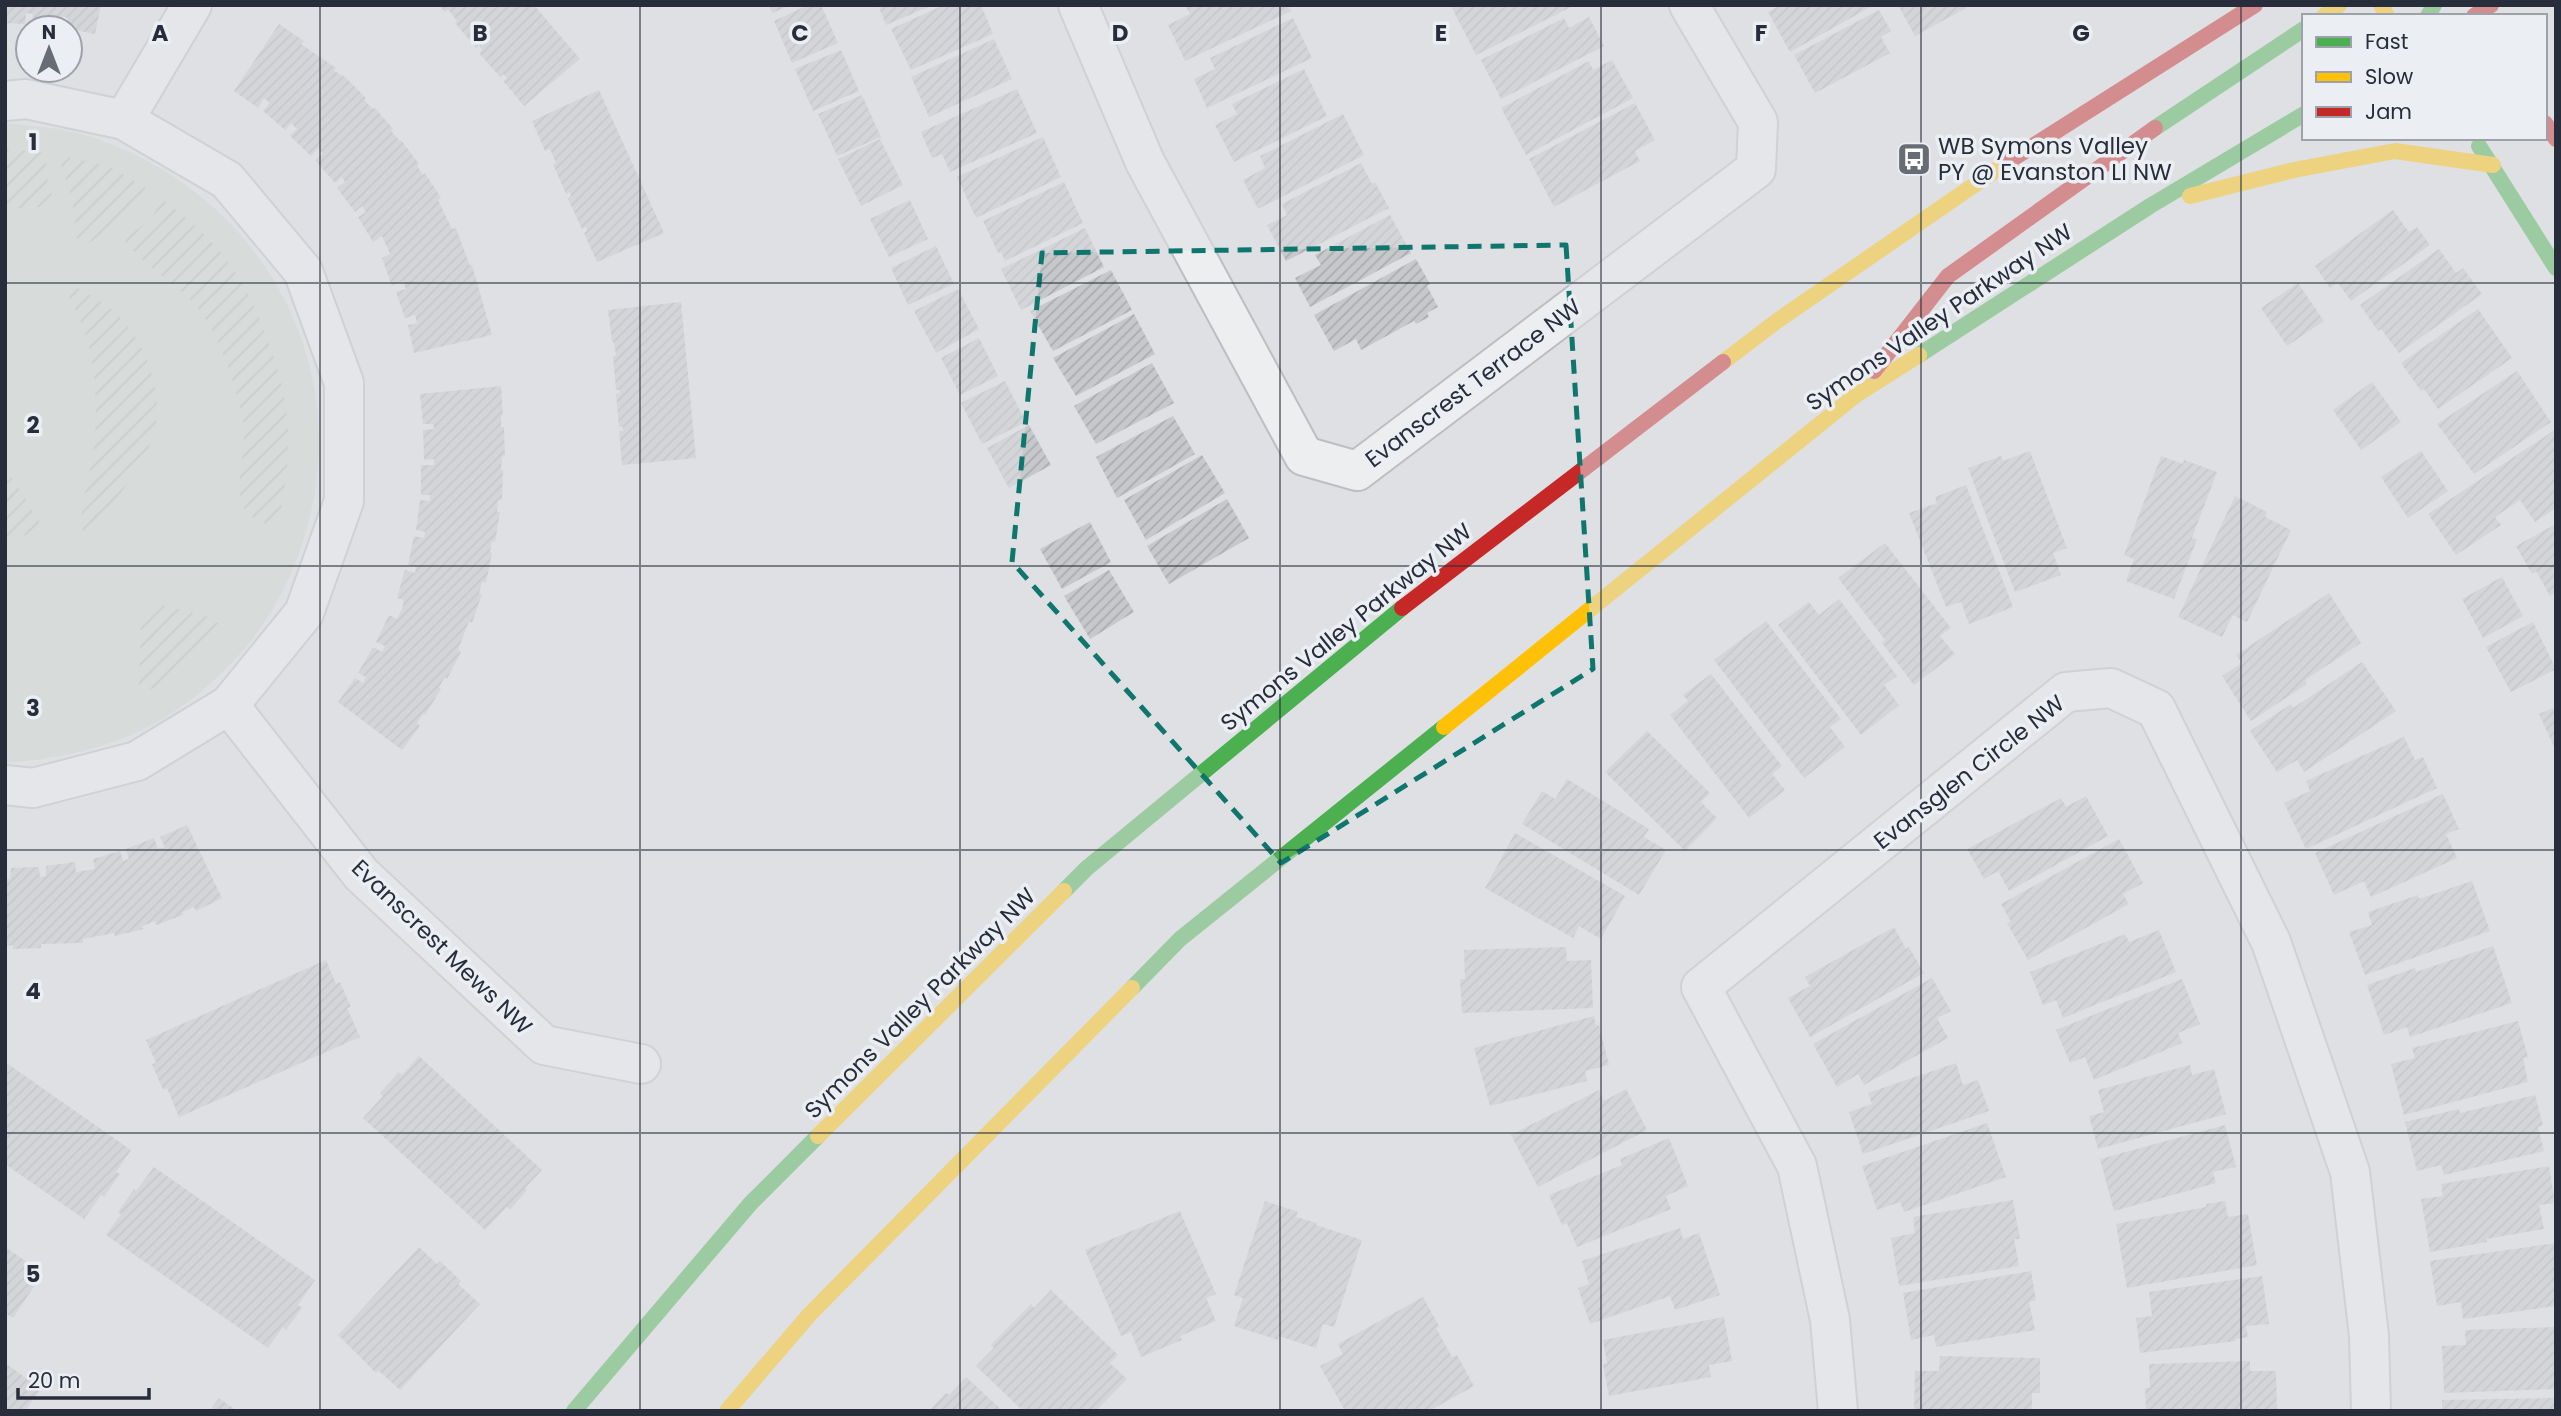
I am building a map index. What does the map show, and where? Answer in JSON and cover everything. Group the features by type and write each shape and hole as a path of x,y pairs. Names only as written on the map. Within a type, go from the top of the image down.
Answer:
{"main road":[{"name":"Symons Valley Parkway NW","path":"574,1411 750,1204 1087,868 1417,595 1777,321 1989,174 2255,5"},
{"path":"1856,395 1948,276 2179,111 2302,30"},
{"name":"Symons Valley Parkway NW","path":"727,1411 809,1315 1180,939 1856,395 2150,206 2302,115"},
{"path":"2474,140 2493,165 2556,268"},
{"path":"2150,206 2294,170 2395,151 2493,165"}],"street":[{"path":"124,120 192,5"},
{"name":"Evanscrest Terrace NW","path":"1078,5 1145,162 1304,456 1357,471 1756,169 1758,122 1689,5"},
{"path":"5,101 26,99 124,120 227,180 303,271 344,383 344,501 340,514 304,613 229,705 137,761 33,788 5,786"},
{"name":"Evansglen Circle NW","path":"1838,1411 1830,1320 1797,1166 1701,986 2066,692 2111,688 2156,709 2271,942 2350,1172 2369,1336 2371,1411"},
{"name":"Evanscrest Mews NW","path":"229,705 361,874 544,1045 641,1063"}],"highlighted area":[{"path":"1566,245 1593,669 1281,863 1012,562 1042,253"}],"shaded area":[{"path":"5,123 50,128 94,138 152,164 203,198 246,241 280,290 304,345 317,404 318,465 307,528 291,573 277,601 251,641 211,683 181,707 131,735 71,754 8,763 5,763"},
{"path":"5,149 47,153 45,172 55,206 5,209"},
{"path":"58,155 111,167 152,192 140,209 87,244 79,243 72,198"},
{"path":"162,199 200,230 228,262 251,299 273,354 284,395 288,438 280,519 272,526 256,519 241,502 239,491 243,421 230,371 219,344 206,319 191,300 123,239 150,221"},
{"path":"68,283 106,306 128,327 138,341 152,373 157,407 152,439 140,465 84,535 82,508 95,440 96,396 90,352 84,330 66,293"},
{"path":"5,467 43,528 40,533 5,538"},
{"path":"162,605 209,617 224,627 169,682 151,689 139,685 141,625 148,610"}],"building":[{"path":"5,5 101,5 95,34 84,32 84,14 14,14 14,23 5,23"},
{"path":"439,5 534,5 580,59 524,106 503,81 507,78 503,74 500,77 479,53 482,50 479,45 476,48 455,23 457,21 448,9 445,12"},
{"path":"769,5 791,5 772,13"},
{"path":"808,5 821,5 838,43 792,63 774,21"},
{"path":"878,5 933,5 886,25"},
{"path":"944,5 981,5 993,34 911,70 891,29"},
{"path":"1185,5 1288,5 1291,11 1185,61 1168,25 1190,14"},
{"path":"1458,5 1575,5 1476,55 1452,8"},
{"path":"1780,5 1874,5 1790,52 1768,12"},
{"path":"1898,5 1965,5 1966,8 1915,36"},
{"path":"1879,10 1891,31 1881,37 1890,53 1815,93 1794,55"},
{"path":"1589,17 1604,46 1501,99 1481,60 1564,18 1569,28"},
{"path":"1293,18 1312,58 1207,108 1194,79 1215,69 1210,58"},
{"path":"279,24 304,41 301,44 336,68 334,71 345,77 366,98 364,100 375,108 419,164 417,166 423,175 425,173 441,198 438,200 452,229 456,228 470,266 472,265 492,335 414,353 408,325 417,323 415,315 405,318 396,292 406,289 403,281 392,286 382,258 390,254 382,236 373,242 358,217 366,212 362,206 355,212 337,188 345,182 342,177 335,183 315,160 323,154 318,148 311,156 290,136 297,129 291,123 285,130 263,111 270,103 264,98 258,108 234,91"},
{"path":"994,39 1012,79 929,117 911,77"},
{"path":"841,50 859,91 813,111 795,69"},
{"path":"1612,60 1633,98 1526,155 1501,108 1589,61 1593,70"},
{"path":"1304,69 1327,116 1234,162 1215,125 1237,114 1232,104"},
{"path":"1017,89 1037,133 950,172 942,154 932,158 921,132"},
{"path":"599,90 664,233 597,262 584,233 587,231 586,227 582,229 568,199 570,192 566,194 553,164 556,163 550,149 545,151 532,121"},
{"path":"862,95 881,137 837,156 818,114"},
{"path":"1635,103 1655,140 1635,151 1640,161 1554,207 1529,159"},
{"path":"1343,114 1364,155 1258,209 1243,180 1265,168 1260,156"},
{"path":"1043,137 1061,177 976,218 957,177"},
{"path":"880,139 903,185 861,206 838,159"},
{"path":"1361,163 1389,208 1286,261 1267,225 1287,215 1282,204"},
{"path":"1064,182 1083,223 1005,261 1001,252 998,253 983,221"},
{"path":"910,200 928,239 889,257 870,219"},
{"path":"2393,210 2409,232 2417,227 2430,245 2351,301 2338,283 2330,288 2315,266"},
{"path":"1390,215 1411,253 1310,307 1295,278 1321,265 1315,255"},
{"path":"1085,228 1104,267 1021,310 1001,269"},
{"path":"936,246 954,284 908,305 891,268"},
{"path":"2439,249 2456,273 2463,268 2482,294 2399,353 2381,329 2378,331 2360,305"},
{"path":"1416,259 1430,284 1427,286 1438,307 1427,313 1429,317 1416,324 1414,321 1361,350 1356,339 1334,351 1314,315"},
{"path":"1111,270 1132,310 1053,351 1030,311"},
{"path":"2298,283 2324,321 2287,346 2261,308"},
{"path":"958,289 979,329 936,353 914,311"},
{"path":"681,302 696,458 622,465 619,431 623,431 623,427 619,427 616,394 620,393 620,390 616,390 613,356 616,356 608,310"},
{"path":"2478,309 2512,358 2438,409 2401,363"},
{"path":"1134,314 1155,354 1076,396 1053,358"},
{"path":"979,338 998,376 960,395 941,358"},
{"path":"1152,363 1174,403 1096,444 1074,406"},
{"path":"2517,371 2551,422 2474,474 2437,424"},
{"path":"1005,381 1026,422 982,444 961,403"},
{"path":"2372,382 2401,422 2361,450 2333,410"},
{"path":"501,386 501,427 504,427 505,457 502,456 502,500 498,500 497,512 500,512 495,542 492,541 486,583 482,582 479,594 482,594 472,623 469,621 458,650 461,652 425,715 424,713 417,723 420,726 402,750 338,702 355,678 363,683 366,677 358,673 373,647 382,652 385,646 376,642 389,615 397,619 402,609 404,600 397,598 405,570 415,573 416,567 408,565 414,536 424,538 425,532 416,530 420,500 430,501 430,495 421,495 421,465 434,465 434,459 424,460 423,430 434,429 433,424 423,424 420,394"},
{"path":"1173,416 1195,454 1117,498 1096,457"},
{"path":"1029,425 1051,465 1009,488 987,448"},
{"path":"2556,429 2556,508 2535,522 2520,500 2495,517 2501,525 2456,555 2428,514"},
{"path":"2030,451 2067,548 2053,553 2061,575 2015,592 1968,468 2001,456 2003,461"},
{"path":"2421,451 2448,491 2408,518 2381,477"},
{"path":"1202,455 1225,493 1146,540 1124,500"},
{"path":"2161,456 2183,464 2184,460 2217,472 2192,538 2197,539 2174,599 2126,581 2134,559 2124,555"},
{"path":"1966,485 2013,607 1969,624 1961,602 1946,607 1909,513 1937,503 1935,497"},
{"path":"2235,496 2267,512 2265,517 2291,530 2247,622 2233,615 2222,637 2178,617"},
{"path":"1227,499 1249,538 1169,584 1147,546"},
{"path":"1090,522 1111,562 1062,589 1040,549"},
{"path":"2556,524 2556,592 2550,596 2536,571 2532,574 2516,546"},
{"path":"1885,543 1951,628 1940,636 1955,654 1914,685 1882,643 1885,640 1838,578"},
{"path":"1109,570 1134,612 1090,639 1064,596"},
{"path":"2502,577 2523,616 2483,638 2462,599"},
{"path":"2329,593 2361,643 2305,680 2307,684 2251,721 2222,676 2242,663 2236,655"},
{"path":"1839,599 1897,676 1884,685 1899,705 1861,735 1778,625 1809,602 1819,615"},
{"path":"1766,621 1841,719 1830,727 1845,747 1804,778 1714,660"},
{"path":"2533,622 2556,669 2511,692 2486,647"},
{"path":"2362,662 2396,711 2304,772 2297,760 2277,772 2250,731 2291,704 2293,708"},
{"path":"1711,674 1782,766 1772,774 1785,790 1749,818 1670,715 1688,701 1683,695"},
{"path":"2556,707 2556,751 2539,714"},
{"path":"1647,731 1710,793 1701,802 1717,818 1685,851 1605,772"},
{"path":"2404,737 2415,760 2423,757 2437,788 2306,849 2284,803 2310,791 2306,781"},
{"path":"1567,779 1649,829 1644,837 1666,850 1639,895 1522,824 1542,791 1555,799"},
{"path":"2443,794 2459,829 2446,834 2457,858 2371,897 2364,881 2334,895 2315,853"},
{"path":"2086,796 2108,836 2009,891 1998,871 1984,879 1967,849 2061,798 2066,807"},
{"path":"187,825 222,898 196,911 194,907 182,912 183,915 156,925 155,921 142,926 143,929 115,936 114,933 83,939 83,943 41,944 41,948 13,949 13,945 5,946 5,879 10,879 11,868 39,867 40,877 46,876 46,866 75,862 76,872 95,869 93,859 120,851 123,861 129,859 126,849 154,838 158,849 165,847 160,837"},
{"path":"1515,833 1625,896 1601,939 1579,926 1573,938 1485,888"},
{"path":"2119,839 2143,883 2123,894 2129,904 2028,960 2007,923 2011,922 2001,904"},
{"path":"2472,881 2490,931 2365,975 2349,932 2372,925 2368,912 2418,895 2419,899"},
{"path":"1894,927 1924,973 1810,1037 1788,998 1810,986 1805,977"},
{"path":"2159,930 2176,972 2063,1018 2056,1000 2043,1005 2030,972 2125,934 2129,942"},
{"path":"2493,946 2512,1003 2410,1037 2407,1027 2384,1035 2367,985"},
{"path":"1566,947 1567,961 1591,960 1593,1008 1462,1013 1460,979 1465,979 1464,950"},
{"path":"326,960 336,984 340,982 351,1007 347,1008 360,1037 179,1117 167,1088 163,1090 146,1040"},
{"path":"1932,978 1951,1011 1937,1018 1948,1038 1864,1085 1858,1074 1837,1087 1813,1044"},
{"path":"2182,979 2200,1024 2178,1033 2182,1043 2094,1080 2085,1057 2070,1063 2056,1030"},
{"path":"1594,1016 1596,1026 1599,1025 1609,1065 1585,1071 1587,1081 1490,1106 1474,1048"},
{"path":"2518,1021 2528,1057 2523,1058 2528,1082 2404,1115 2391,1064 2415,1058 2412,1048"},
{"path":"419,1056 542,1170 510,1210 507,1207 485,1230 363,1118 383,1096 380,1093 399,1072 402,1075"},
{"path":"5,1062 131,1150 116,1172 120,1174 84,1219 5,1164"},
{"path":"1956,1063 1963,1085 1978,1080 1989,1111 1863,1154 1849,1112 1872,1104 1868,1093"},
{"path":"2190,1065 2192,1075 2214,1069 2226,1114 2098,1149 2089,1116 2104,1112 2098,1090"},
{"path":"1626,1089 1647,1130 1538,1187 1511,1135 1599,1090 1604,1101"},
{"path":"2535,1095 2543,1125 2538,1127 2544,1151 2444,1175 2441,1165 2417,1171 2405,1122 2459,1109 2460,1113"},
{"path":"1987,1123 2006,1177 1904,1212 1900,1202 1877,1210 1862,1166"},
{"path":"2225,1125 2236,1167 2213,1172 2216,1183 2114,1211 2100,1159"},
{"path":"1669,1138 1688,1186 1666,1196 1671,1209 1577,1247 1567,1223 1562,1225 1549,1195 1622,1165 1620,1159"},
{"path":"2549,1166 2555,1203 2539,1205 2544,1229 2430,1252 2421,1199 2443,1196 2441,1184"},
{"path":"154,1167 315,1280 298,1305 302,1308 286,1330 283,1327 268,1348 106,1235 134,1189 136,1191"},
{"path":"2013,1200 2020,1239 2014,1239 2019,1266 1899,1286 1891,1238 1915,1233 1913,1217"},
{"path":"1265,1201 1298,1212 1296,1217 1362,1240 1334,1327 1323,1324 1316,1348 1279,1336 1278,1340 1234,1326 1243,1298 1234,1295"},
{"path":"2225,1201 2228,1217 2248,1214 2257,1265 2127,1288 2116,1224"},
{"path":"1180,1211 1216,1294 1206,1298 1216,1321 1180,1336 1182,1340 1141,1357 1131,1332 1121,1336 1085,1250"},
{"path":"1680,1228 1683,1239 1699,1233 1720,1295 1675,1310 1670,1296 1590,1324 1578,1288 1589,1284 1582,1261"},
{"path":"2556,1243 2556,1306 2463,1319 2461,1302 2437,1306 2430,1261"},
{"path":"5,1247 43,1273 13,1318 5,1313"},
{"path":"419,1247 437,1264 440,1261 461,1281 458,1284 480,1304 400,1390 378,1370 376,1373 338,1335"},
{"path":"2031,1271 2036,1300 2029,1302 2035,1330 1936,1347 1934,1335 1911,1340 1903,1293"},
{"path":"2262,1276 2269,1324 2246,1326 2248,1337 2235,1339 2236,1341 2140,1353 2136,1318 2152,1316 2149,1292"},
{"path":"1051,1290 1118,1355 1110,1363 1127,1379 1096,1411 1023,1411 976,1366 994,1348 991,1345 1031,1304 1034,1308"},
{"path":"1423,1297 1452,1357 1457,1355 1474,1386 1429,1411 1345,1411 1320,1366 1343,1354 1338,1344"},
{"path":"1724,1317 1732,1361 1709,1365 1711,1377 1609,1396 1603,1364 1607,1363 1603,1340"},
{"path":"2556,1327 2556,1389 2444,1393 2442,1346 2466,1345 2465,1330"},
{"path":"1940,1356 2040,1358 2040,1393 2032,1393 2032,1411 1914,1411 1915,1371 1939,1371"},
{"path":"2250,1361 2250,1371 2276,1371 2277,1411 2146,1411 2145,1388 2150,1388 2149,1364"},
{"path":"5,1363 41,1389 25,1411 5,1411"},
{"path":"966,1377 1003,1411 929,1411 946,1393 949,1395"},
{"path":"219,1398 237,1411 209,1411"},
{"path":"2556,1398 2556,1411 2442,1411 2442,1400"}],"traffic: fast":[{"path":"2429,14 2434,5"},
{"path":"2155,128 2302,30"},
{"path":"1919,355 2150,206 2302,115"},
{"path":"2479,146 2556,268"},
{"path":"1064,891 1087,868 1402,608"},
{"path":"1132,988 1180,939 1444,727"},
{"path":"574,1411 750,1204 818,1136"}],"traffic: slow":[{"path":"2327,14 2339,5"},
{"path":"2381,5 2386,14"},
{"path":"2190,196 2294,170 2395,151 2493,165"},
{"path":"1723,362 1777,321 2006,163"},
{"path":"1444,727 1856,395 1919,355"},
{"path":"818,1136 1064,891"},
{"path":"727,1411 809,1315 1132,988"}],"traffic: jam":[{"path":"2006,163 2255,5"},
{"path":"2477,14 2491,5"},
{"path":"2547,126 2556,139"},
{"path":"1874,371 1948,276 2155,128"},
{"path":"1402,608 1723,362"}],"place":[{"name":"WB Symons Valley PY @ Evanston LI NW","path":"1914,159"}]}
